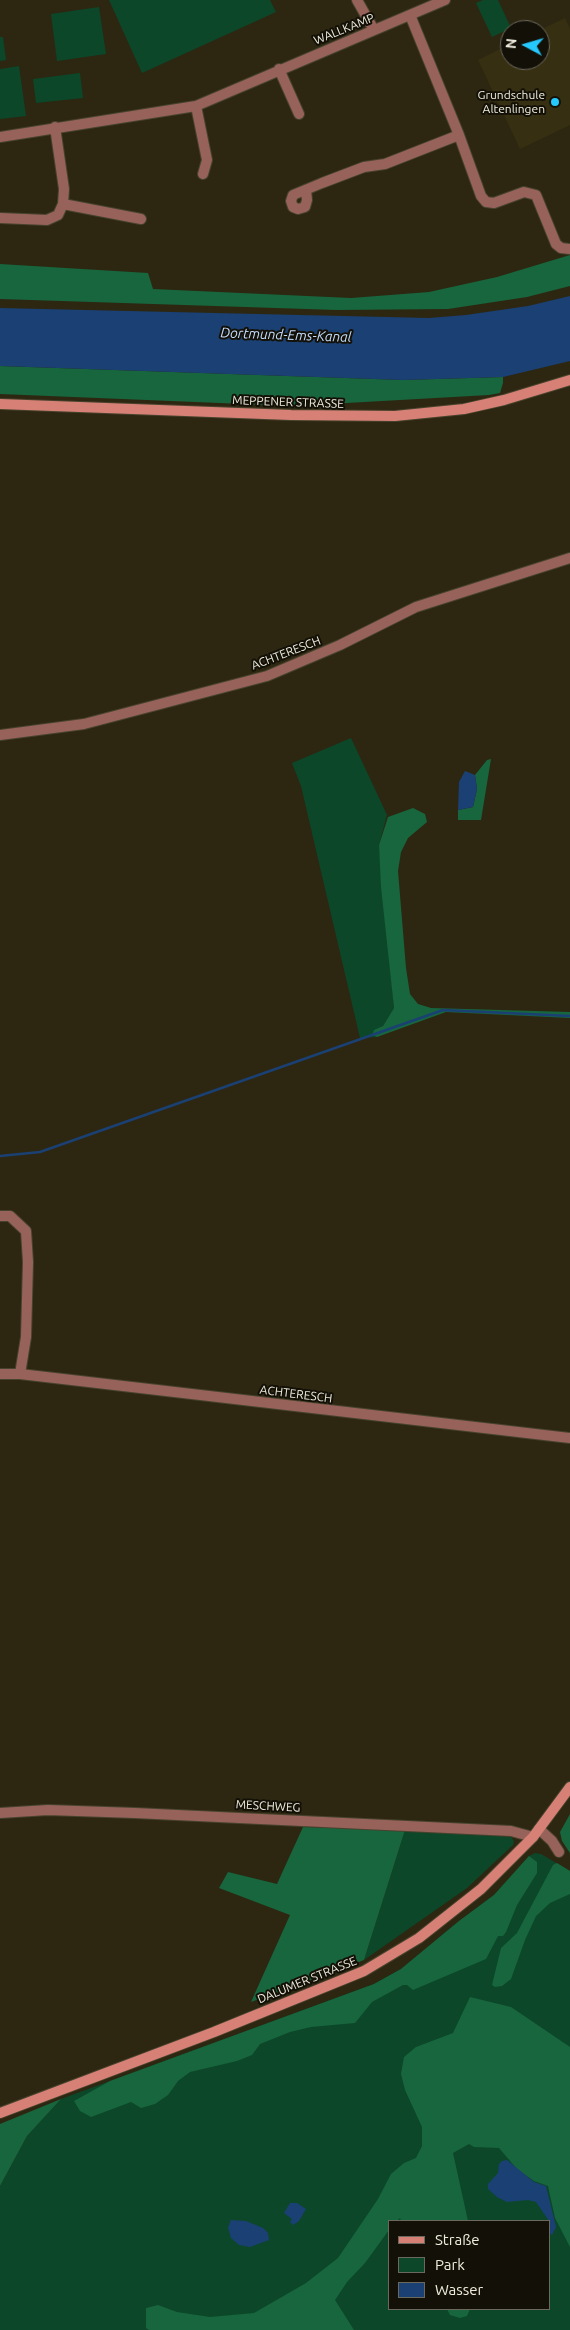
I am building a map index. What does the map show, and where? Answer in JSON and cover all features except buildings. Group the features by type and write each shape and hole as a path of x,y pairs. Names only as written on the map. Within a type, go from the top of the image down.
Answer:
{"main road":[{"name":"MEPPENER STRASSE","path":"0,404 291,415 395,416 472,407 504,400 570,380"},
{"name":"DALUMER STRASSE","path":"0,2112 214,2032 364,1971 419,1938 481,1889 536,1833 570,1787"}],"street":[{"path":"357,0 374,30"},
{"name":"WALLKAMP","path":"0,137 196,106 279,69 445,0"},
{"path":"410,15 459,135 481,196 486,202 494,203 524,192 536,195 556,244 561,248 570,249"},
{"path":"279,69 299,114"},
{"path":"196,106 207,160 203,174"},
{"path":"0,218 47,220 58,215 64,204 64,189 55,127"},
{"path":"306,190 364,167 385,164 459,135"},
{"path":"64,204 141,219"},
{"name":"ACHTERESCH","path":"0,735 84,724 267,676 340,645 416,607 570,558"},
{"path":"0,1216 10,1216 26,1231 28,1262 26,1337 20,1374"},
{"name":"ACHTERESCH","path":"0,1374 20,1374 570,1438"},
{"name":"MESCHWEG","path":"0,1813 48,1810 135,1813 536,1833"},
{"path":"536,1833 552,1841 559,1852"}],"shaded area":[{"path":"565,18 570,29 570,125 520,149 478,60 500,49 500,70 550,70 550,25"}],"green space":[{"path":"109,0 270,0 276,12 142,73"},
{"path":"483,0 498,0 507,20 500,20 500,33 492,37 476,3"},
{"path":"99,7 106,54 57,61 51,14"},
{"path":"0,37 3,37 6,60 0,61"},
{"path":"19,66 26,116 0,119 0,69"},
{"path":"80,73 83,98 36,103 33,79"},
{"path":"570,255 570,286 527,297 448,309 337,310 0,299 0,264 148,273 153,289 351,298 429,292 497,277"},
{"path":"0,366 403,380 503,377 503,383 500,393 489,395 293,406 0,394"},
{"path":"351,738 387,815 379,845 394,1008 383,1026 372,1035 377,1037 360,1038 301,786 292,763"},
{"path":"491,759 481,820 458,820 458,810 473,807 477,789 475,775 487,760"},
{"path":"413,808 425,814 427,822 408,838 401,852 398,871 410,994 418,1004 431,1008 570,1012 570,1018 446,1012 377,1037 372,1035 374,1030 383,1026 394,1008 381,887 379,845 388,817"},
{"path":"570,1814 570,1853 562,1841 560,1832"},
{"path":"303,1827 405,1830 364,1960 251,2002 290,1915 219,1888 228,1872 277,1884"},
{"path":"405,1830 511,1837 514,1841 513,1845 467,1888 364,1960"},
{"path":"535,1853 541,1854 570,1871 570,2330 0,2330 0,2186 27,2136 61,2099 374,1984 401,1969 494,1895 529,1856"},
{"path":"529,1856 537,1862 537,1873 517,1905 506,1932 503,1936 498,1936 486,1959 413,1990 407,1985 403,1985 372,2002 355,2023 311,2027 290,2032 260,2044 252,2055 237,2061 190,2072 178,2081 168,2095 155,2104 141,2108 131,2102 91,2117 80,2111 74,2101 110,2081 374,1984 401,1969 494,1895"},
{"path":"557,1863 570,1871 570,1894 550,1903 536,1916 511,1979 502,1986 495,1987 492,1985 501,1948 517,1933 553,1865"},
{"path":"470,1997 511,2007 570,2047 570,2247 555,2218 548,2186 534,2181 517,2169 499,2148 474,2147 469,2144 453,2153 468,2220 401,2220 400,2218 398,2220 388,2220 388,2231 365,2263 347,2282 335,2300 354,2330 149,2330 146,2328 146,2308 158,2305 177,2312 210,2317 254,2313 306,2283 338,2258 378,2199 391,2174 404,2163 416,2158 422,2146 422,2127 405,2090 401,2074 404,2057 416,2047 453,2033"},
{"path":"61,2099 27,2136 0,2186 0,2124"},
{"path":"448,2310 470,2310 467,2316 460,2318 450,2315"}],"water":[{"name":"Dortmund-Ems-Kanal","path":"570,296 570,361 503,377 403,380 0,366 0,308 429,318 528,306"},
{"path":"465,771 475,775 477,789 473,807 458,810 459,782"},
{"path":"507,2160 534,2182 546,2186 556,2227 552,2235 550,2234 550,2220 536,2202 528,2200 507,2202 497,2197 488,2189 488,2184 498,2173 499,2164"},
{"path":"290,2203 297,2203 306,2209 299,2221 293,2225 290,2222 292,2219 284,2213"},
{"path":"231,2220 246,2221 263,2228 268,2233 269,2240 250,2247 239,2245 231,2238 228,2227"}],"waterway":[{"path":"0,1156 40,1152 443,1010 570,1016"}],"place":[{"name":"Grundschule Altenlingen","path":"555,102"}]}
